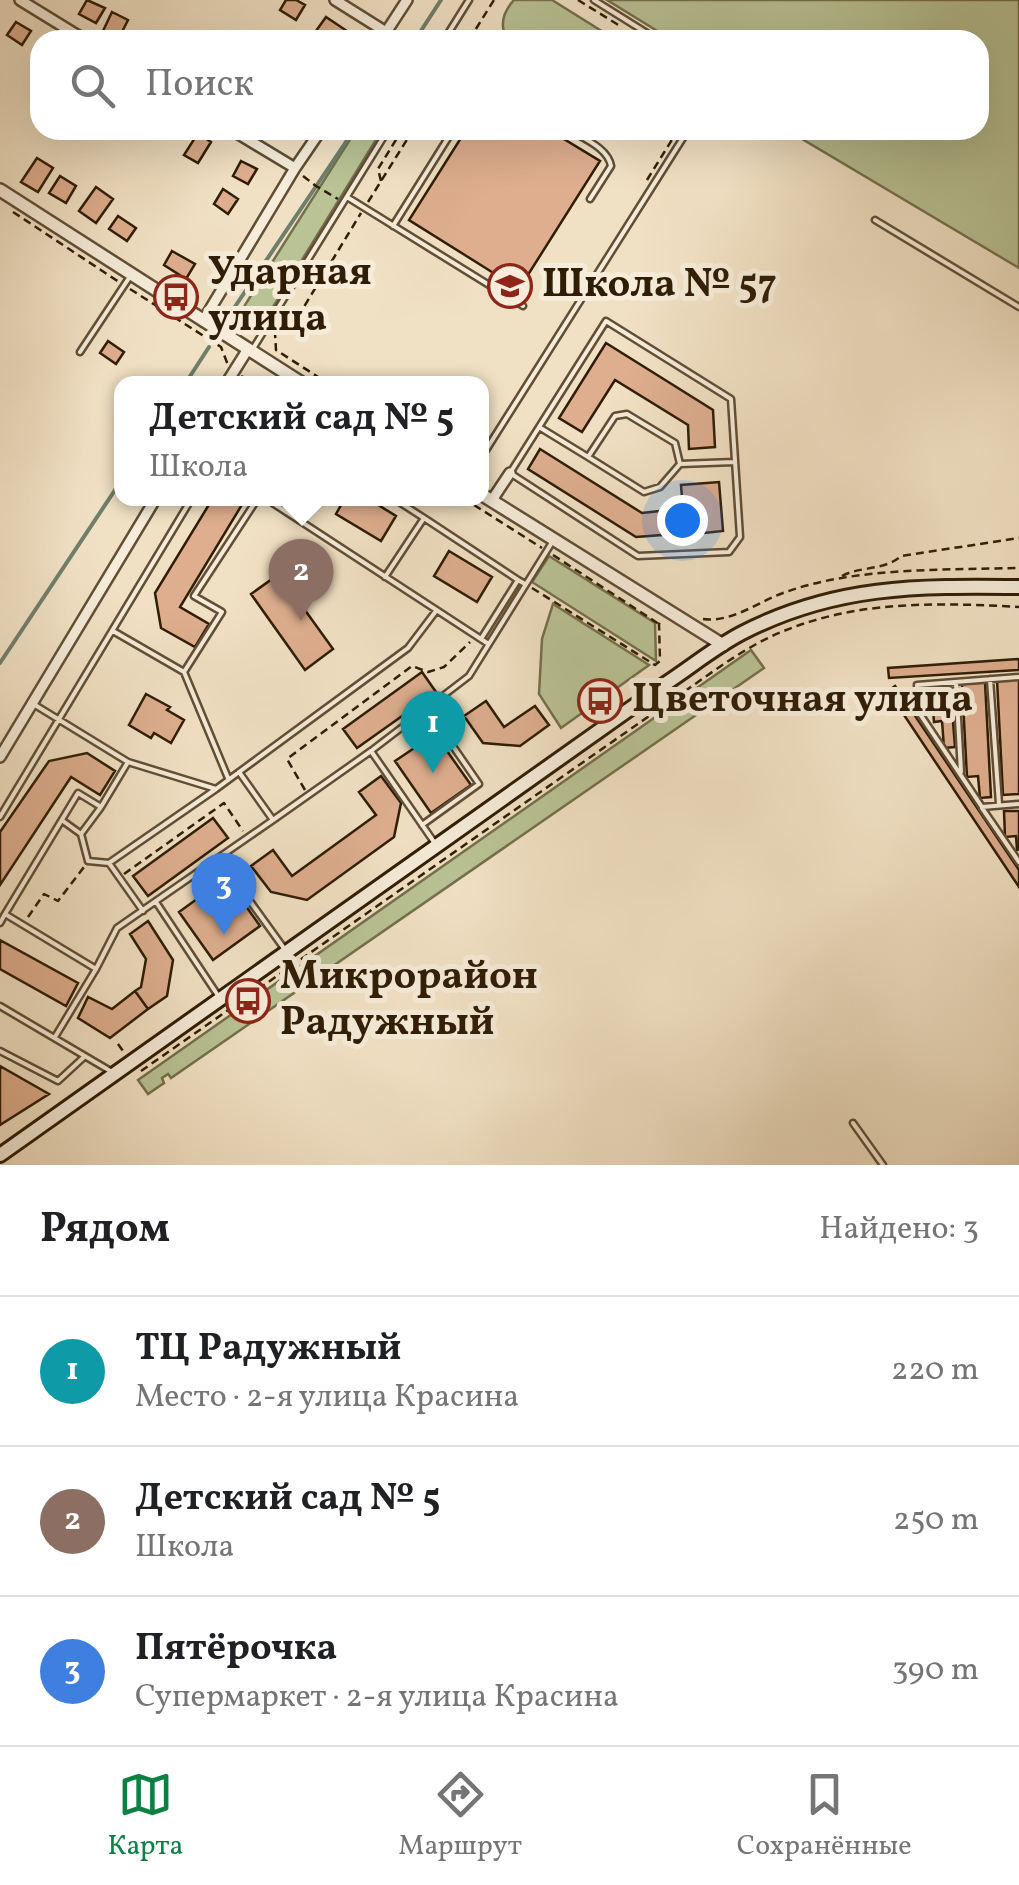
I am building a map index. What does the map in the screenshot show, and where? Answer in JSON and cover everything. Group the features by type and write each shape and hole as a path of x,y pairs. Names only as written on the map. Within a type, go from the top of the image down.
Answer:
{"main road":[{"path":"0,1155 745,632 833,598 865,592 914,586 1019,586"}],"street":[{"path":"20,0 69,30"},
{"path":"335,0 376,30"},
{"path":"388,30 407,0"},
{"path":"249,140 295,168"},
{"path":"203,322 314,140"},
{"path":"0,190 128,280 291,376"},
{"path":"231,376 250,350"},
{"path":"489,495 510,473"},
{"path":"489,499 550,545 723,645"},
{"path":"0,757 151,506"}],"lane":[{"path":"450,30 469,0"},
{"path":"594,0 642,30"},
{"path":"250,350 382,140"},
{"path":"393,226 447,140"},
{"path":"585,140 611,161 590,199"},
{"path":"489,445 682,140"},
{"path":"345,200 523,306"},
{"path":"875,220 1019,306"},
{"path":"80,352 128,280"},
{"path":"606,321 731,399 740,537 728,552 638,556 510,473 540,427 606,321"},
{"path":"588,457 616,416 627,414 674,443 680,464"},
{"path":"540,427 644,492 660,487 680,464 736,462"},
{"path":"0,817 187,506"},
{"path":"184,672 222,612 194,596 256,506"},
{"path":"281,506 488,644"},
{"path":"406,506 525,584"},
{"path":"385,577 424,518"},
{"path":"54,1037 117,928 372,751 469,676 550,545"},
{"path":"478,638 518,580"},
{"path":"62,820 81,834 88,862 109,863 408,648 436,610"},
{"path":"113,630 184,672 229,780"},
{"path":"1019,677 917,685 918,711 1019,862"},
{"path":"990,679 999,806"},
{"path":"956,682 962,777"},
{"path":"31,702 128,762 216,789"},
{"path":"422,824 479,784 428,709"},
{"path":"372,751 437,847"},
{"path":"81,834 128,762"},
{"path":"239,772 273,820"},
{"path":"0,923 78,793 101,807"},
{"path":"982,807 1019,804"},
{"path":"219,858 287,953"},
{"path":"109,863 142,911"},
{"path":"156,902 221,999"},
{"path":"5,914 96,969"},
{"path":"0,1006 116,1074"},
{"path":"0,1051 58,1081 85,1056"},
{"path":"853,1124 883,1165"}],"path":[{"path":"475,30 494,0"},
{"path":"578,0 626,30"},
{"path":"381,182 378,169 396,140"},
{"path":"275,333 302,310 407,140"},
{"path":"295,168 316,186 345,200"},
{"path":"11,211 128,280 221,346 229,368 242,376"},
{"path":"478,506 550,545 658,624"},
{"path":"839,579 847,572 893,563 901,556 1019,538"},
{"path":"525,584 655,665 660,661 658,624 667,610"},
{"path":"138,1072 764,640 814,620 873,608 928,603 1019,606"},
{"path":"309,795 287,759 412,666 428,672 444,667 478,638"},
{"path":"124,873 224,803 248,838"},
{"path":"23,924 44,894 58,901 88,862"}],"green space":[{"path":"514,0 552,0 600,30 503,30 507,9"},
{"path":"607,0 1019,0 1019,268 804,140 989,140 989,30 656,30"},
{"path":"350,140 376,140 265,320 255,314 241,319 245,305"},
{"path":"549,556 655,623 656,661 532,582"},
{"path":"553,604 649,665 561,728 539,694 542,639"},
{"path":"751,650 764,668 171,1078 168,1074 162,1078 164,1083 148,1094 138,1080"}],"building":[{"path":"87,0 105,8 96,23 79,14"},
{"path":"286,0 305,5 296,20 280,10"},
{"path":"112,12 128,20 123,30 103,30"},
{"path":"326,17 346,30 317,30"},
{"path":"16,22 30,30 22,45 7,35"},
{"path":"194,140 211,142 198,163 184,155"},
{"path":"460,140 565,140 600,161 519,289 409,220"},
{"path":"37,158 53,168 38,192 21,182"},
{"path":"241,161 257,169 248,184 233,176"},
{"path":"60,176 76,186 66,203 49,193"},
{"path":"96,187 113,199 96,223 79,211"},
{"path":"223,189 238,199 228,214 214,204"},
{"path":"118,216 136,228 127,241 109,229"},
{"path":"172,251 195,264 186,279 164,265"},
{"path":"108,341 124,352 116,364 100,353"},
{"path":"606,343 713,410 715,447 689,449 688,425 615,380 582,432 559,418"},
{"path":"540,449 642,513 660,511 662,535 636,537 528,469"},
{"path":"719,482 723,531 685,535 681,485"},
{"path":"208,506 241,506 180,607 209,624 195,647 161,628 155,593"},
{"path":"340,506 380,506 396,516 381,541 336,514"},
{"path":"449,551 492,577 477,602 434,576"},
{"path":"279,574 333,649 305,670 251,594"},
{"path":"1019,659 1019,670 889,678 888,668"},
{"path":"422,672 436,692 357,748 343,729"},
{"path":"1019,679 1019,794 1003,795 997,680"},
{"path":"985,682 991,797 980,798 978,776 967,777 962,684"},
{"path":"950,684 955,747 944,748 942,721 934,722 931,686"},
{"path":"895,686 1019,870 1019,887 888,691"},
{"path":"146,694 184,720 171,743 154,733 151,738 129,725"},
{"path":"486,701 504,727 535,706 549,725 520,746 483,743 464,716"},
{"path":"435,734 471,785 431,813 395,761"},
{"path":"87,753 115,771 100,795 71,777 0,885 0,832 49,761"},
{"path":"381,776 401,803 394,837 307,900 271,892 251,866 273,850 292,876 376,815 359,792"},
{"path":"1004,811 1019,811 1017,850 1016,836 1005,837"},
{"path":"213,818 228,838 148,896 133,876"},
{"path":"226,878 260,926 213,960 179,912"},
{"path":"148,921 173,960 167,996 148,1009 135,991 141,987 146,959 130,934"},
{"path":"0,940 78,983 66,1006 0,969"},
{"path":"135,991 148,1009 110,1038 78,1018 88,997 112,1009"},
{"path":"0,1066 49,1094 0,1125"}],"waterway":[{"path":"422,30 441,0"},
{"path":"228,317 347,140"},
{"path":"190,376 209,347"},
{"path":"0,663 114,492"}],"place":[{"name":"Школа № 57","path":"510,286"},
{"name":"Ударная улица","path":"176,297"},
{"name":"Детский сад № 5","path":"301,621"},
{"name":"Цветочная улица","path":"600,701"},
{"name":"ТЦ Радужный","path":"433,773"},
{"name":"Пятёрочка","path":"224,935"},
{"name":"Микрорайон Радужный","path":"248,1001"}]}
